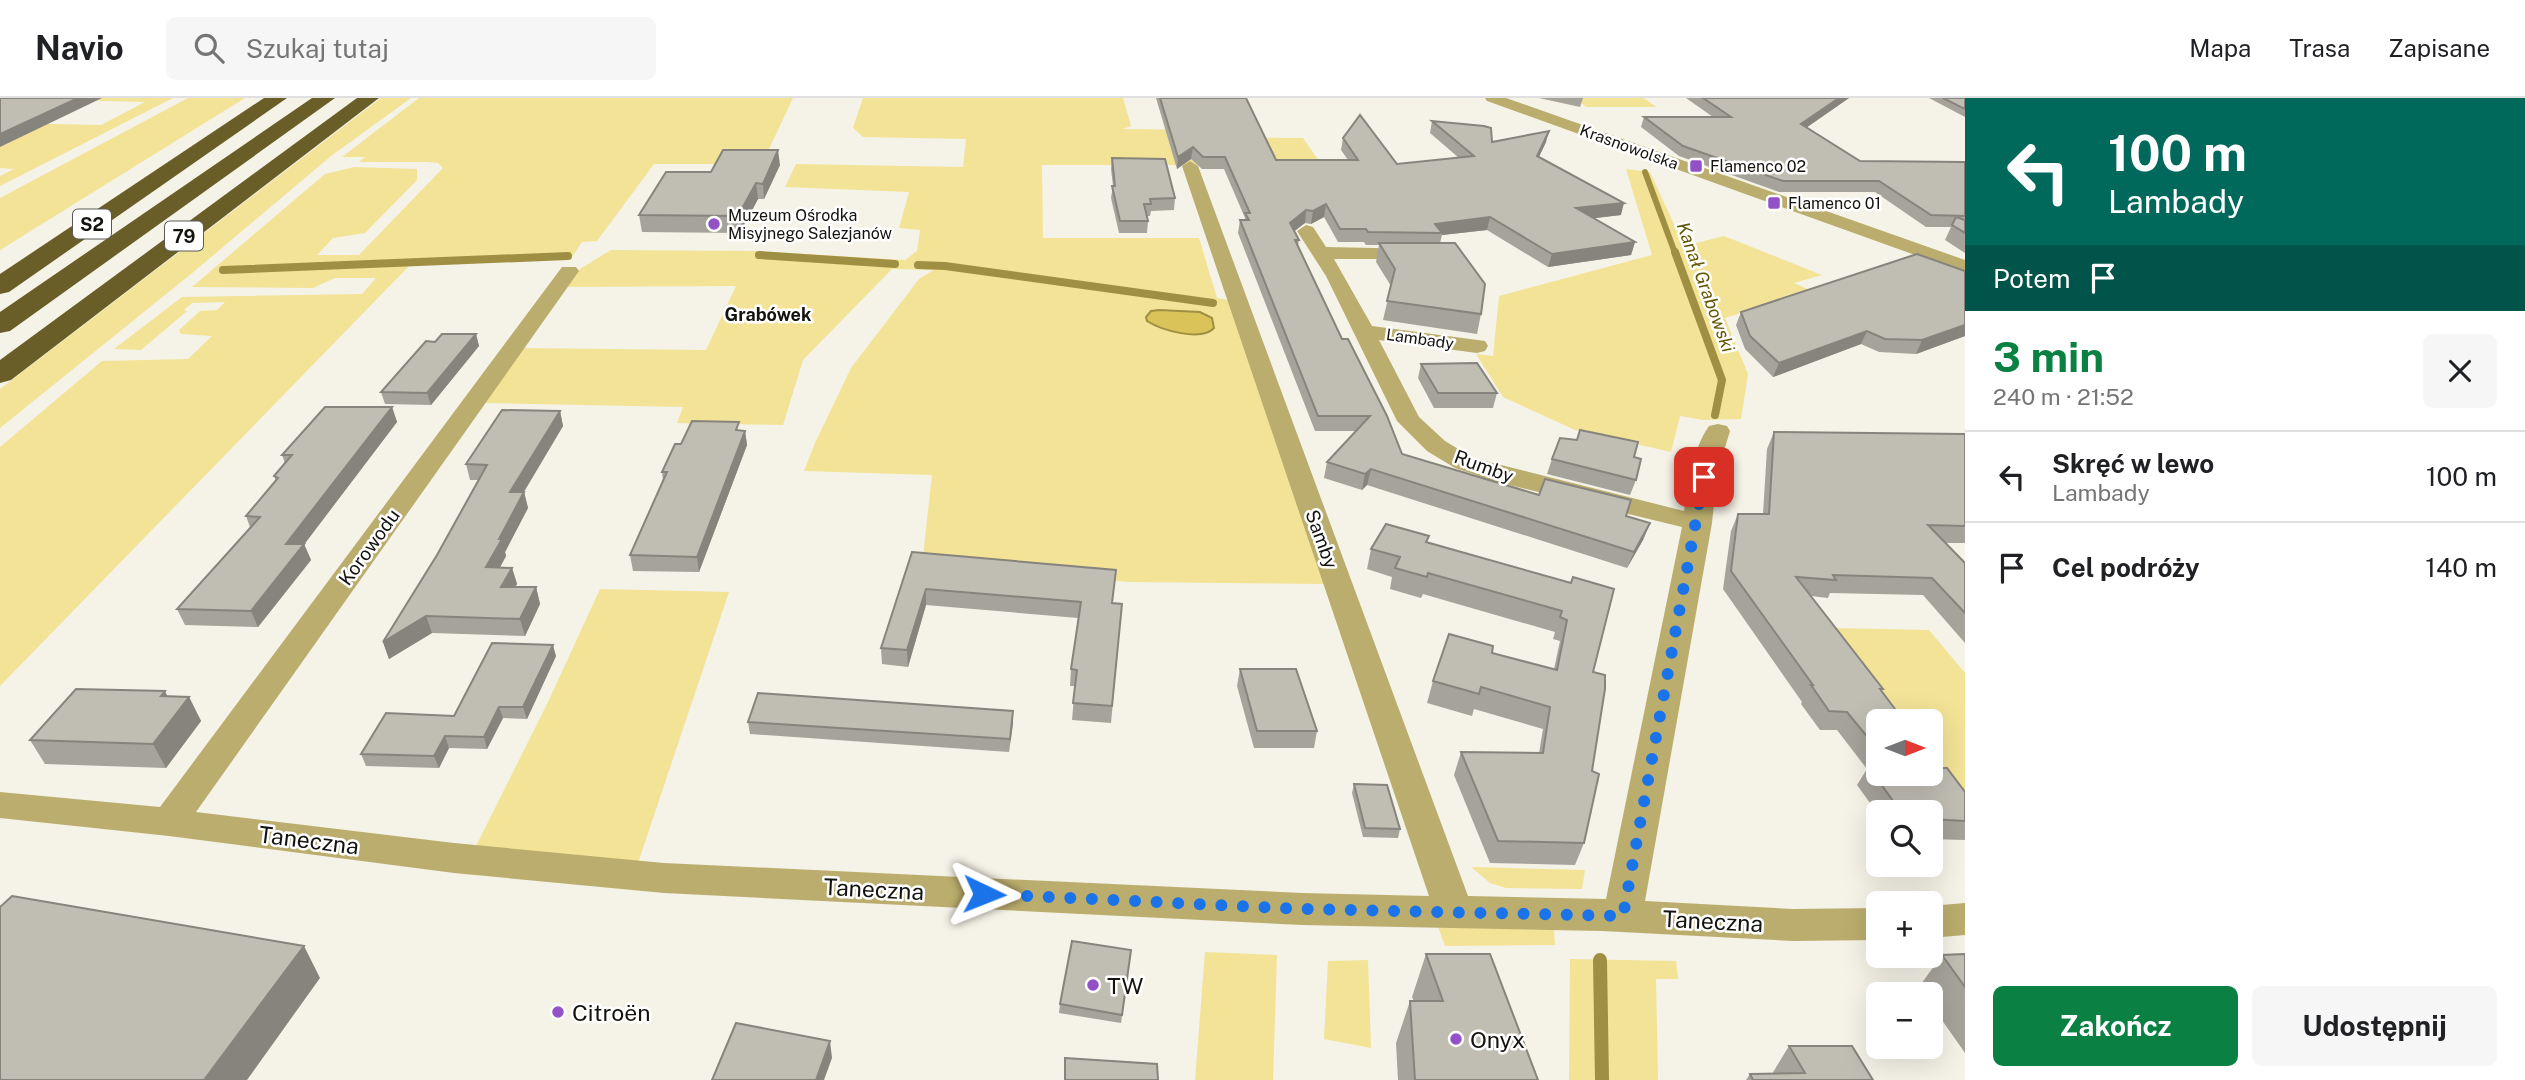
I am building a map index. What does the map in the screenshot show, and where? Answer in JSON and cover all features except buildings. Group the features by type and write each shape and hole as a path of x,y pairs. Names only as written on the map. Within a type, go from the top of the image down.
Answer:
{"highway":[{"name":"S2","path":"0,286 277,98"},
{"name":"S2","path":"0,325 325,98"},
{"name":"79","path":"0,374 369,98"},
{"path":"0,262 184,161"}],"street":[{"name":"Krasnowolska","path":"1492,98 1965,267"},
{"name":"Samby","path":"1190,166 1454,912"},
{"name":"Rumby","path":"1306,232 1342,287 1409,421 1436,446 1464,463 1506,476 1698,523"},
{"path":"1322,253 1438,253"},
{"name":"Korowodu","path":"169,822 569,271"},
{"name":"Lambady","path":"1363,331 1477,346"},
{"path":"1623,916 1665,681 1698,523 1707,452 1718,431"},
{"name":"Taneczna","path":"0,805 169,822 454,858 664,878 1303,909 1623,916 1793,925 1866,924"},
{"path":"1943,921 1965,919"}],"shaded area":[{"path":"173,98 0,186 0,176 14,169 0,168 0,123 101,125 145,102 64,100"},
{"path":"188,98 245,98 0,250 0,198"},
{"path":"381,98 411,98 331,156 191,274 0,428 0,389"},
{"path":"419,98 793,98 762,164 654,164 597,241 582,242 572,257 412,263 0,686 0,447 102,361 188,359 212,336 181,334 179,330 200,311 217,310 225,302 192,303 184,310 187,311 141,350 114,349 182,297 362,294 376,278 335,278 313,288 192,287 325,174 354,167 417,169 417,180 365,233 333,238 317,255 359,255 443,168 438,163 359,162 365,157 342,157"},
{"path":"863,98 1123,98 1131,126 1123,129 1208,130 1211,137 1303,138 1322,165 1042,165 1043,238 1199,238 1217,298 1228,300 1326,584 1130,582 922,565 932,475 804,471 851,368 919,279 934,270 892,269 803,360 783,425 677,423 683,407 482,403 521,348 706,350 736,286 564,287 580,269 611,250 755,251 905,260 917,251 920,230 899,228 909,192 785,187 796,164 963,167 966,139 863,137 853,128"},
{"path":"1575,98 1644,98 1656,107 1586,107"},
{"path":"1626,169 1650,172 1684,246 1724,236 1822,275 1794,283 1812,291 1725,318 1748,374 1741,419 1703,420 1680,416 1671,452 1575,430 1503,397 1476,354 1493,356 1499,296 1652,255"},
{"path":"1151,311 1200,312 1212,318 1214,328 1200,334 1181,333 1147,321 1146,317"},
{"path":"600,589 729,592 638,863 476,846 548,702"},
{"path":"1833,628 1929,630 1965,673 1965,798 1943,770 1943,709 1897,709"},
{"path":"1471,867 1585,870 1582,889 1506,888 1490,883"},
{"path":"1438,927 1554,930 1555,945 1445,946"},
{"path":"1205,952 1277,955 1273,1080 1195,1080"},
{"path":"1570,959 1676,961 1678,979 1656,979 1658,1080 1569,1080"},
{"path":"1368,960 1371,1048 1324,1039 1328,961"}],"waterway":[{"name":"Kanał Grabowski","path":"1645,172 1675,253"},
{"name":"Kanał Grabowski","path":"1675,252 1722,380 1715,415"},
{"path":"759,255 895,264"},
{"path":"223,270 568,256"},
{"path":"918,265 945,266 1213,303"},
{"name":"Kanał Grabowski","path":"1600,960 1602,1080"}],"place":[{"name":"Flamenco 02","path":"1696,166"},
{"name":"Flamenco 01","path":"1774,203"},
{"name":"Muzeum Ośrodka Misyjnego Salezjanów","path":"714,224"},
{"name":"TW","path":"1093,985"},
{"name":"Citroën","path":"558,1012"},
{"name":"Onyx","path":"1456,1039"}],"district":[{"name":"Grabówek","path":"768,314"}],"route":[{"path":"984,894 1303,909 1623,916 1665,681 1698,523 1704,477"}]}
